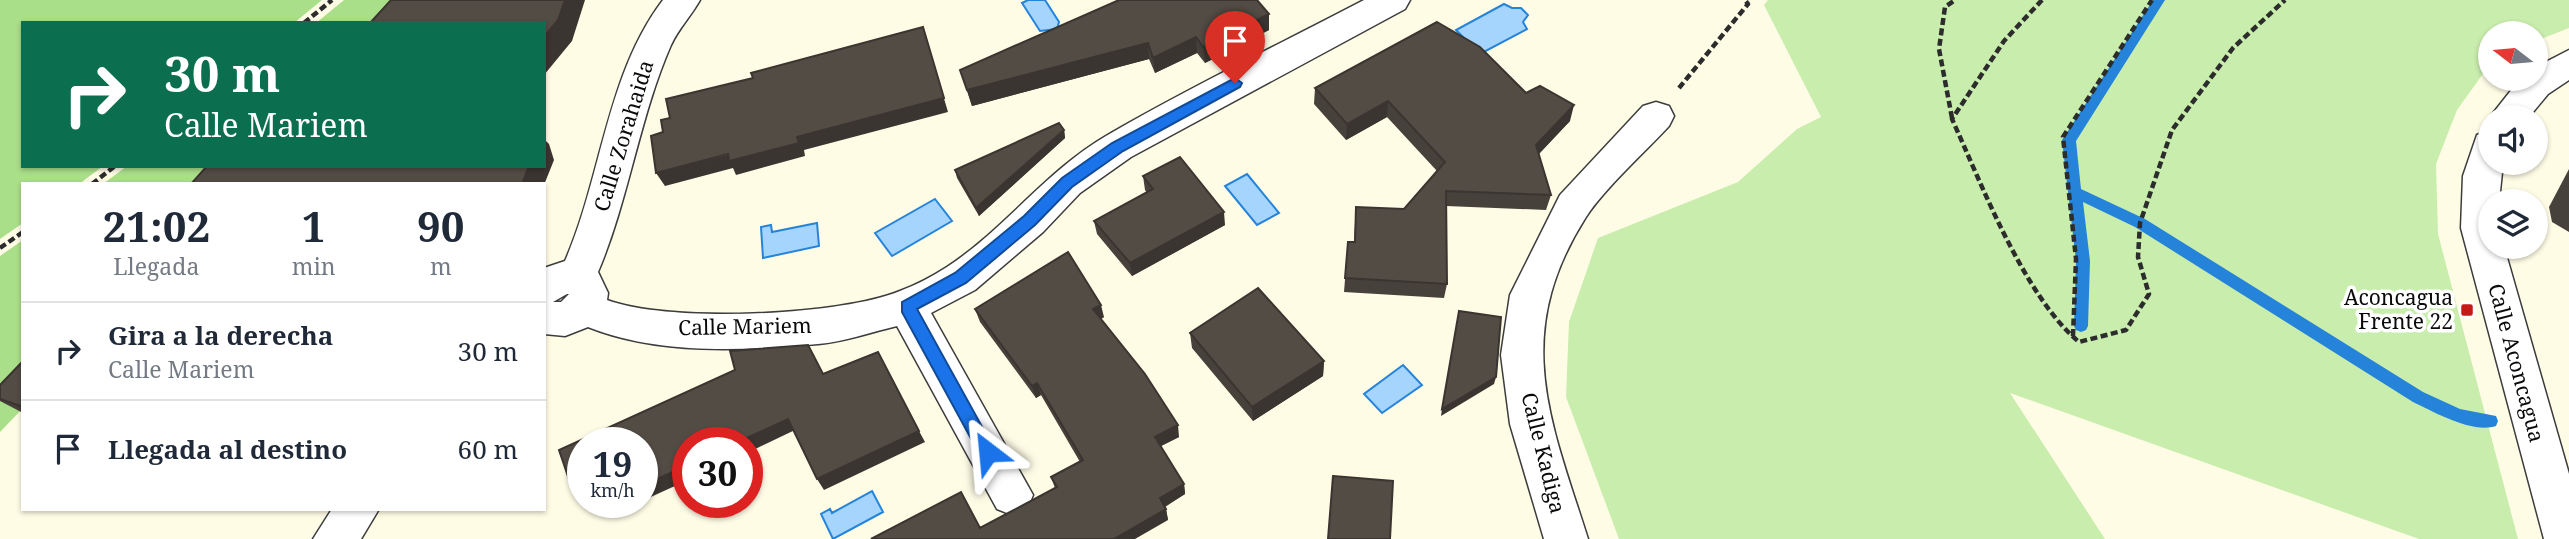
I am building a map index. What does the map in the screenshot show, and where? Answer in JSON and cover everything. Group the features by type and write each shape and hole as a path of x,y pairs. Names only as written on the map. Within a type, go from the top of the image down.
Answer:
{"street":[{"name":"Calle Zorahaida","path":"557,305 596,225 625,117 650,52 672,10 683,0"},
{"name":"Calle Mariem","path":"557,305 625,324 704,331 820,327 907,307 961,278 1030,221 1067,183 1118,147 1393,0"},
{"path":"2518,105 2536,84 2569,64"},
{"name":"Calle Kadiga","path":"1566,539 1531,424 1521,355 1529,295 1573,206 1656,116"},
{"name":"Calle Aconcagua","path":"2481,175 2480,228 2566,539"},
{"path":"907,307 1012,495"},
{"path":"335,539 356,511"}],"path":[{"path":"306,21 332,0"},
{"path":"1656,116 1748,4 1745,0"},
{"path":"1955,0 1945,8 1939,49 1952,119 2005,235 2059,325 2079,342 2126,330 2149,294 2138,257 2140,223 2172,130 2233,48 2285,0"},
{"path":"1952,119 2004,41 2042,0"},
{"path":"2073,337 2076,259 2063,137 2152,0"},
{"path":"95,182 112,168"},
{"path":"0,248 21,233"}],"green space":[{"path":"0,0 322,0 296,21 21,21 21,168 100,168 82,182 21,182 21,224 0,239"},
{"path":"344,0 400,0 382,21 318,21"},
{"path":"1768,0 2569,0 2569,28 2548,36 2548,21 2478,21 2478,81 2457,110 2436,164 2438,234 2518,539 2419,539 2010,393 2105,539 1619,539 1566,397 1569,322 1598,238 1738,182 1797,129 1821,117 1764,5"},
{"path":"124,168 245,168 233,182 106,182"},
{"path":"21,241 21,410 0,432 0,256"}],"water":[{"path":"1028,0 1045,0 1059,22 1057,29 1040,31 1022,3"},
{"path":"1504,4 1521,8 1528,15 1523,22 1527,29 1480,54 1456,30"},
{"path":"1247,174 1279,213 1257,225 1225,186"},
{"path":"935,199 952,221 892,256 875,233"},
{"path":"817,223 819,246 763,258 761,227 771,225 772,232"},
{"path":"1403,365 1422,385 1382,413 1364,394"},
{"path":"872,491 883,512 833,539 821,514 830,509 832,513"}],"building":[{"path":"391,0 565,0 558,20 546,35 546,21 372,21"},
{"path":"1119,0 1257,0 1269,14 1203,47 1196,37 1153,58 1148,43 967,90 960,70"},
{"path":"1437,22 1480,47 1526,93 1540,86 1574,105 1536,145 1551,195 1446,191 1447,284 1345,278 1348,242 1355,242 1356,207 1404,209 1445,162 1388,101 1347,124 1315,88"},
{"path":"923,27 944,98 797,137 799,143 729,161 728,154 656,173 651,136 663,132 661,120 670,118 666,99 753,78 751,73"},
{"path":"1059,123 1064,130 976,208 955,170"},
{"path":"1180,157 1224,212 1130,263 1094,221 1153,189 1143,176"},
{"path":"205,168 528,168 523,182 193,182"},
{"path":"1068,252 1101,305 1093,309 1145,374 1178,425 1155,437 1184,484 1160,498 1166,509 1114,539 871,539 961,492 980,528 1057,487 1051,477 1083,460 1037,383 1032,386 975,309"},
{"path":"1258,288 1324,361 1252,407 1190,333"},
{"path":"1459,311 1501,317 1496,377 1442,409"},
{"path":"808,345 823,374 878,352 919,431 817,479 788,419 763,431 763,427 672,427 672,472 658,479 658,427 610,427 735,370 730,351"},
{"path":"21,363 21,406 0,399 0,385"},
{"path":"567,446 567,473 559,450"},
{"path":"1333,476 1393,481 1390,539 1328,539"}],"waterway":[{"path":"2075,192 2069,140 2159,0"},
{"path":"2075,192 2140,223 2418,397 2459,416 2491,421"},
{"path":"2075,192 2083,261 2081,326"}],"place":[{"name":"Aconcagua Frente 22","path":"2467,310"}],"route":[{"path":"988,452 907,307 961,278 1030,221 1067,183 1118,147 1235,83"}]}
